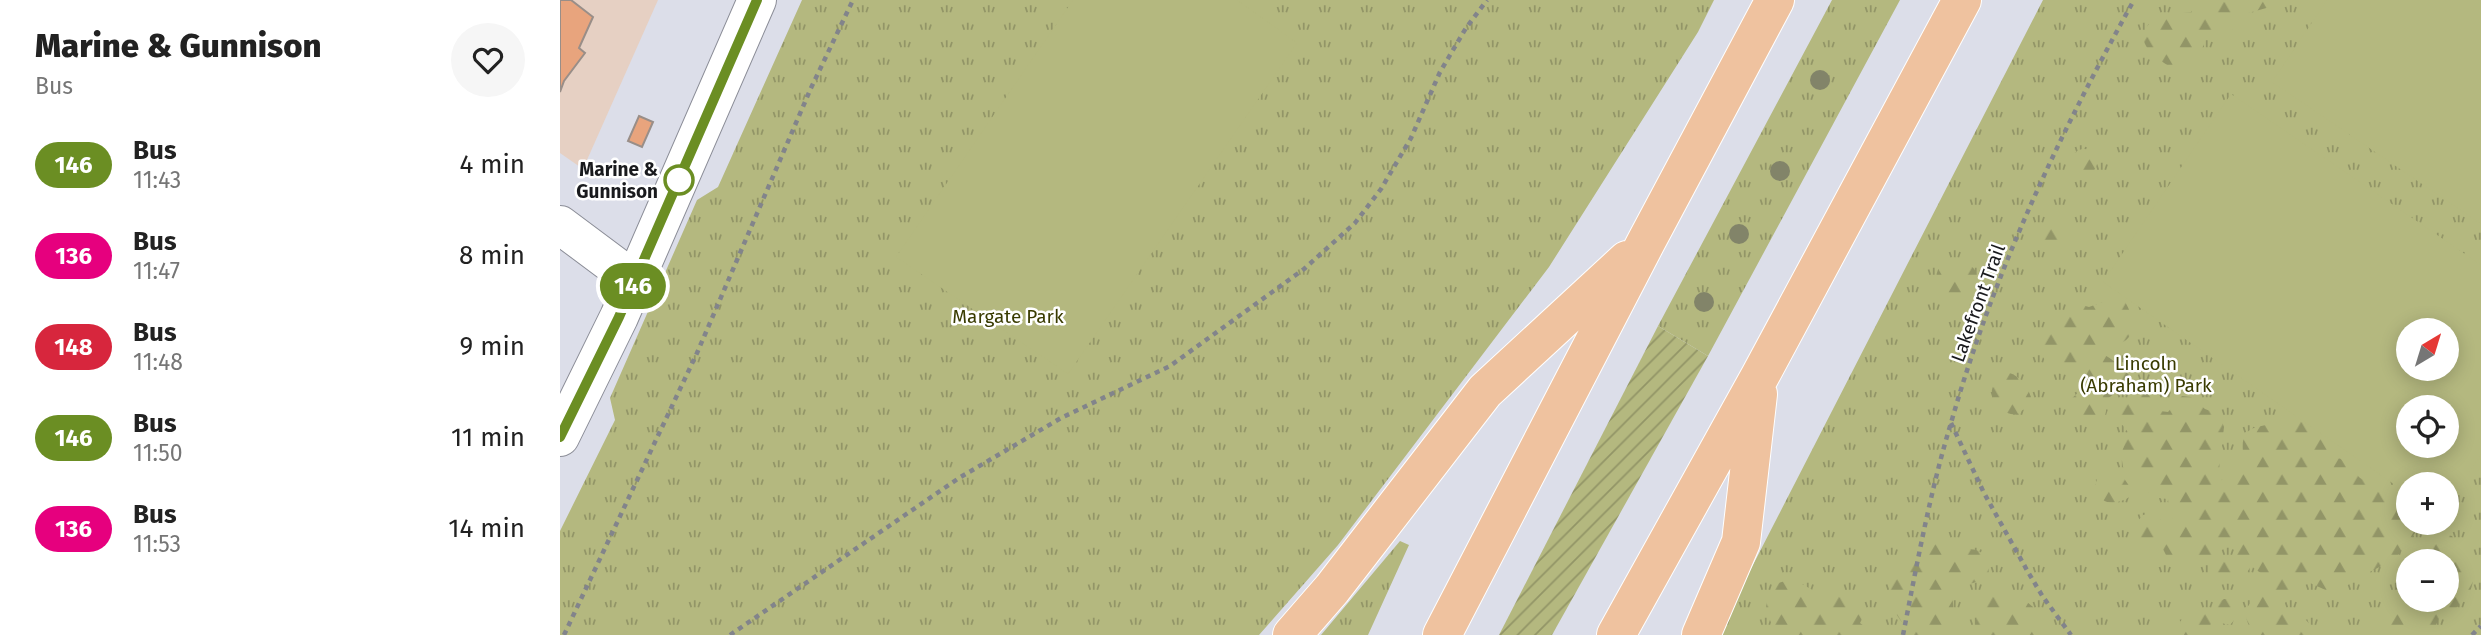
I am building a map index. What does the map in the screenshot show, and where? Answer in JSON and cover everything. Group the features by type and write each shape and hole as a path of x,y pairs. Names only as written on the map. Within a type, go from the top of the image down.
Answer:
{"highway":[{"path":"1442,635 1775,0"},
{"path":"1616,635 1760,376 1962,0"},
{"path":"1292,635 1332,589 1485,391 1646,242"},
{"path":"1701,635 1741,542 1760,376"}],"street":[{"path":"560,437 635,281 757,0"},
{"path":"560,225 635,281"}],"path":[{"path":"564,635 696,354 811,88 853,0"},
{"path":"730,635 960,478 1061,418 1170,366 1304,269 1355,223 1381,189 1411,138 1440,72 1466,28 1487,0"},
{"name":"Lakefront Trail","path":"1903,635 1933,490 1951,422 2001,275 2024,216 2073,114 2134,0"},
{"path":"1951,422 1984,493 2028,572 2071,635"},
{"path":"2472,635 2481,626"}],"shaded area":[{"path":"560,0 658,0 583,169 560,153"}],"green space":[{"name":"Margate Park","path":"802,0 1714,0 1698,32 1549,267 1338,545 1259,635 560,635 560,531 615,420 610,398 697,200 718,187"},
{"path":"1073,0 1237,0 1297,43 1068,374 896,257"},
{"path":"1832,0 1900,0 1708,356 1658,326"},
{"name":"Lincoln (Abraham) Park","path":"2043,0 2481,0 2481,635 1717,635"},
{"path":"2196,0 2283,0 2270,7 2241,15 2228,34 2206,37 2197,58 2181,73 2152,54 2144,40 2144,32 2149,24 2163,15 2177,19 2183,13 2191,12"},
{"path":"2327,0 2481,0 2481,224 2272,82"},
{"path":"2231,94 2481,265 2481,454 2459,487 2459,472 2396,472 2396,486 2103,282"},
{"path":"2084,149 2093,153 2097,162 2093,171 2084,175 2075,171 2071,162 2075,153"},
{"path":"2053,220 2064,224 2068,235 2064,246 2053,250 2042,246 2038,235 2042,224"},
{"path":"1949,259 1966,263 1975,270 1976,281 1966,296 1947,295 1935,283 1939,268"},
{"path":"2111,299 2125,302 2131,315 2131,333 2128,338 2115,345 2098,346 2096,352 2110,358 2129,375 2128,383 2106,400 2105,415 2096,427 2076,419 2068,412 2070,400 2081,390 2075,376 2055,373 2036,348 2041,337 2052,333 2054,325 2066,309 2078,304 2089,307"},
{"path":"1658,326 1708,356 1552,635 1499,635"},
{"path":"1998,371 2015,375 2029,392 2031,397 2026,407 2017,415 2001,410 1993,399 1992,386"},
{"path":"2137,392 2147,393 2153,401 2152,410 2168,412 2182,396 2191,397 2221,419 2224,427 2219,470 2211,482 2214,486 2218,486 2223,478 2233,473 2235,466 2244,458 2243,446 2247,432 2295,416 2305,418 2335,446 2334,457 2341,459 2360,478 2378,487 2396,503 2396,535 2413,535 2403,549 2396,549 2395,559 2340,590 2330,592 2299,578 2292,597 2282,605 2305,619 2320,635 2252,635 2246,612 2255,598 2255,588 2262,574 2251,566 2242,578 2226,584 2208,573 2210,565 2217,560 2229,559 2235,552 2234,546 2229,543 2210,557 2179,562 2167,557 2163,549 2154,553 2149,561 2138,557 2135,524 2143,515 2154,513 2168,528 2176,527 2168,499 2158,498 2140,487 2123,467 2121,454 2129,433 2121,421 2125,407"},
{"path":"2111,471 2123,477 2132,490 2131,496 2120,502 2110,503 2101,499 2094,489 2098,476"},
{"path":"2428,535 2448,535 2452,536 2469,558 2472,587 2459,606 2459,549 2415,549"},
{"path":"1400,541 1409,545 1368,635 1321,635"},
{"path":"1933,543 1956,553 1970,549 1981,552 1988,562 1988,576 1957,586 1946,584 1953,605 1949,622 1939,635 1914,635 1896,613 1889,597 1889,588 1897,567 1918,544"},
{"path":"1789,580 1829,598 1851,591 1862,599 1865,613 1860,623 1868,629 1869,635 1776,635 1766,610 1767,595 1778,583"},
{"path":"2396,588 2396,612 2449,612 2440,616 2436,625 2429,629 2417,615 2405,627 2391,627 2383,615"},
{"path":"1992,595 2004,598 2020,596 2033,607 2035,621 2042,627 2045,635 1975,635 1977,612"},
{"path":"2224,599 2233,599 2239,608 2230,625 2212,621 2207,635 2184,635 2180,622 2187,612 2202,610 2210,613 2215,604"}],"building":[{"path":"560,0 571,0 593,17 579,48 585,53 564,81 560,92"},
{"path":"639,116 653,122 642,147 628,141"}],"bus line":[{"name":"146","path":"560,437 619,317 757,0"}],"place":[{"name":"Marine & Gunnison","path":"679,180"}]}
